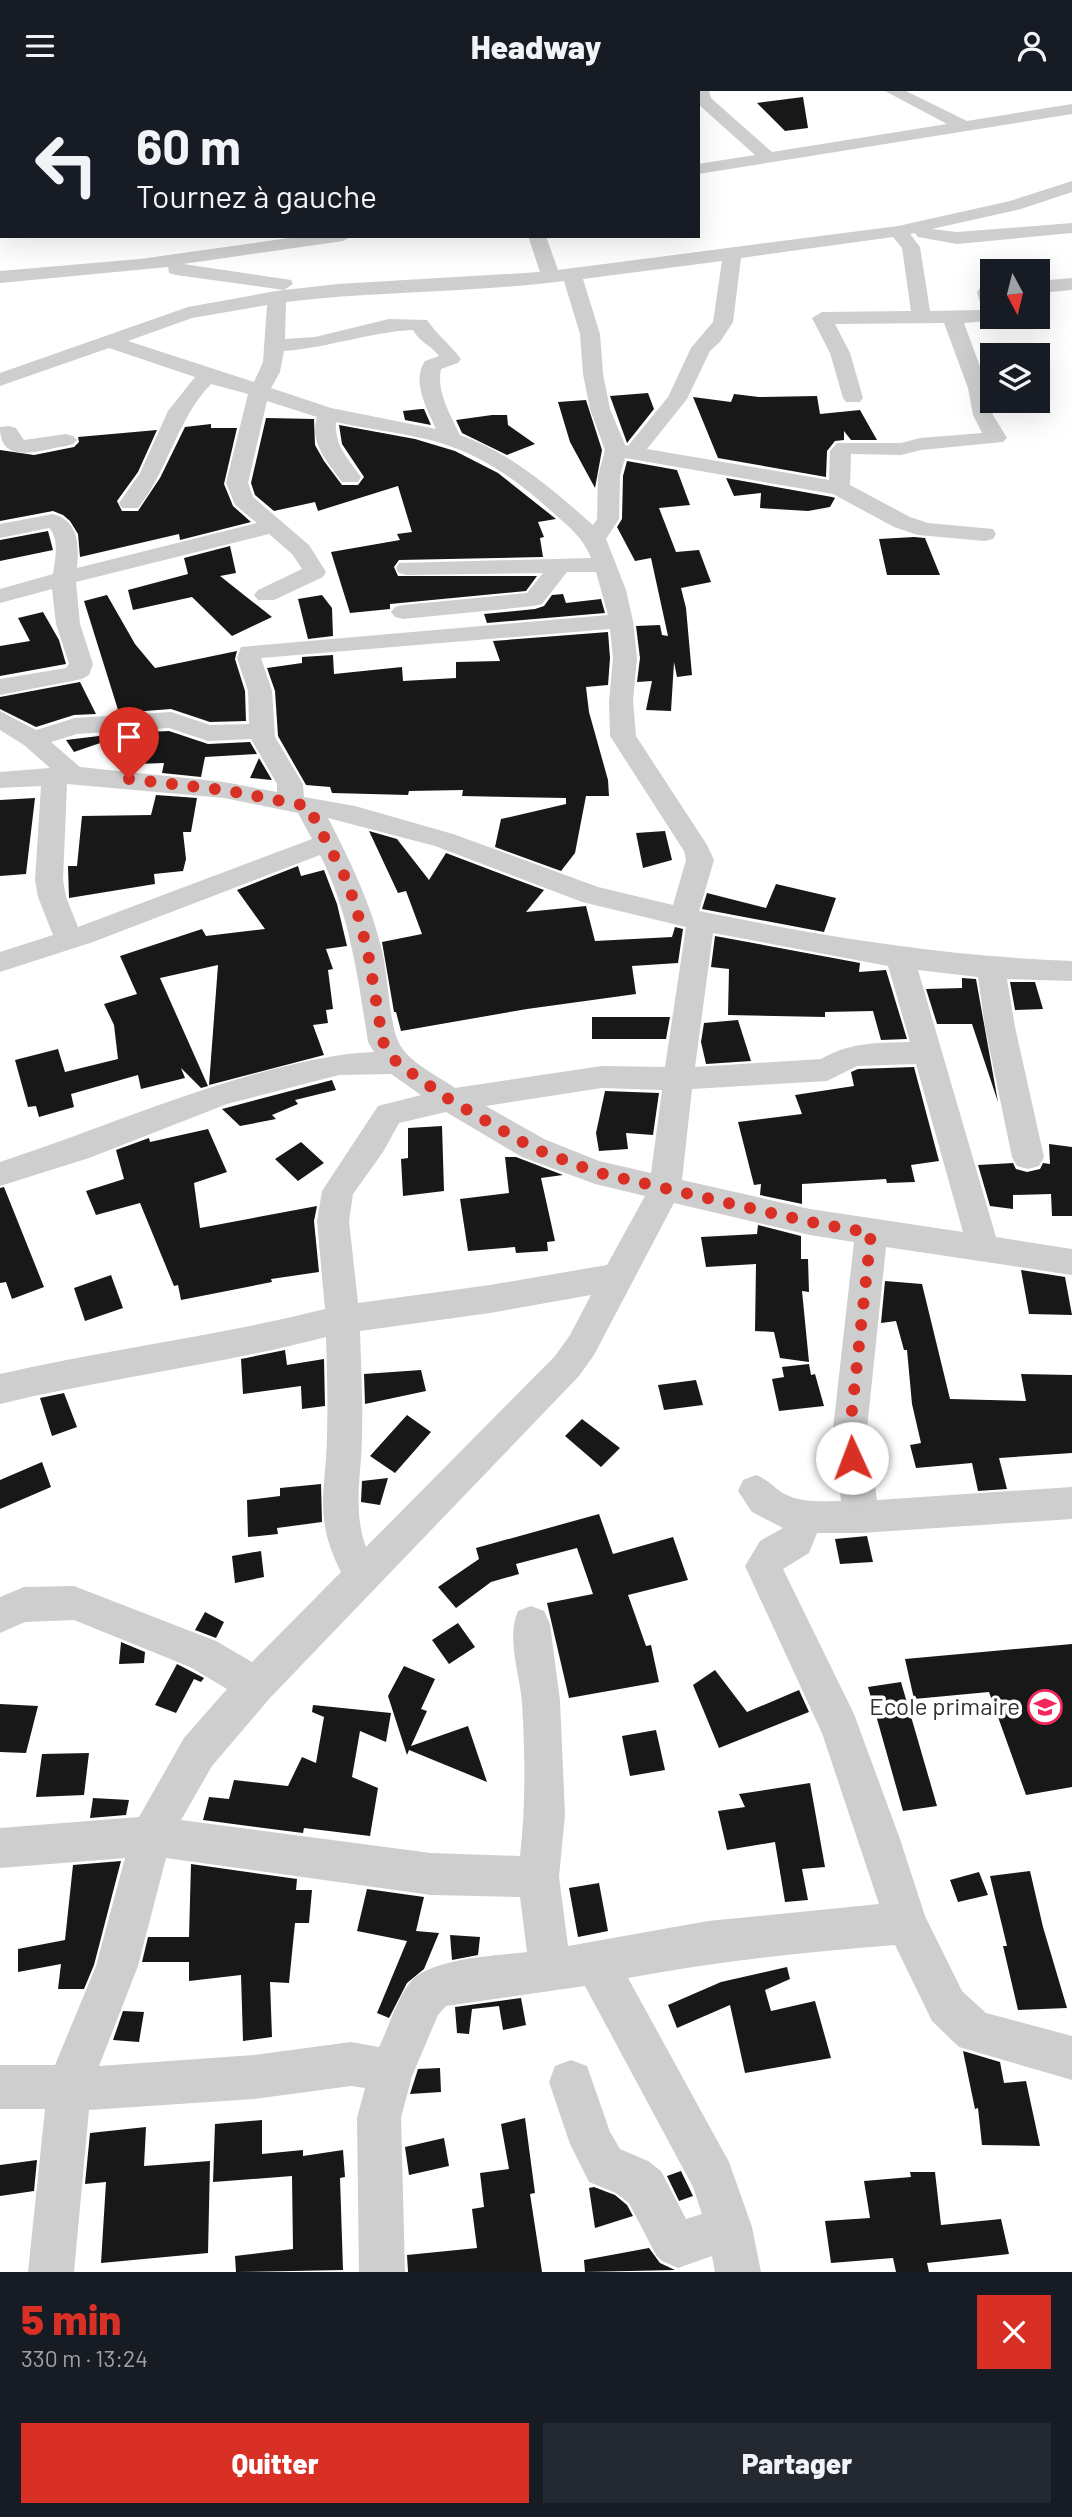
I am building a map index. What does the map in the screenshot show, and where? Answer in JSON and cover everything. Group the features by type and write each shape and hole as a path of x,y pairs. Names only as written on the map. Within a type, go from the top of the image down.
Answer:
{"street":[{"path":"701,91 703,100 769,158"},
{"path":"893,91 964,126"},
{"path":"700,169 1072,109"},
{"path":"700,179 1072,120"},
{"path":"0,380 188,313 276,297 338,290 472,284 562,276 905,230 1016,205 1072,186"},
{"path":"905,230 957,238 1072,228"},
{"path":"905,230 911,247 921,317"},
{"path":"0,267 179,243 253,238"},
{"path":"0,277 152,263 329,238"},
{"path":"538,238 562,276 590,334 593,374 600,409 624,451"},
{"path":"595,539 608,519 609,476 624,451 677,399 701,348 713,338 723,322 732,267 730,253"},
{"path":"152,263 243,281 338,290"},
{"path":"1050,286 1072,284"},
{"path":"266,595 315,572 302,550 243,500 237,483 259,391 270,372 275,346 276,297"},
{"path":"853,398 840,353 822,318 980,315"},
{"path":"839,488 841,451 845,449 901,449 920,444 996,438 983,415 968,355 952,317"},
{"path":"275,346 315,343 380,326 420,324 426,336 439,343 451,359 434,364 431,368 430,387 451,439"},
{"path":"51,2272 69,2086 117,1966 150,1836 198,1752 256,1685 567,1366 582,1345 665,1189 691,978 693,919 700,860 697,851 623,736 621,701 625,658 621,621 614,590 595,539 550,497 521,474 485,453 451,439 328,414 148,358 111,341"},
{"path":"130,503 144,488 176,416 196,387 209,375"},
{"path":"328,414 324,423 325,443 350,477"},
{"path":"0,433 9,432 16,446 20,447 66,440"},
{"path":"624,451 839,488 902,522 926,530 985,534"},
{"path":"0,531 58,522 67,543 68,558 64,577 66,610 81,664 80,670 73,674 0,687"},
{"path":"0,596 64,577 273,526"},
{"path":"407,568 604,565"},
{"path":"402,613 534,599 559,566"},
{"path":"621,621 344,645 254,650 248,655 260,691 261,731 300,804 328,843 346,879 368,953 383,1042 397,1063 450,1100 533,1148 595,1172 810,1222 1072,1263"},
{"path":"0,719 33,739 64,776 49,880 52,897 69,939"},
{"path":"33,739 75,726 171,720 208,733 261,731"},
{"path":"0,780 64,776 157,781 300,804 355,815 444,841 592,895 693,919 900,957 991,968 1072,971"},
{"path":"0,962 328,843"},
{"path":"900,957 983,1247"},
{"path":"991,968 1000,1027 1028,1157"},
{"path":"363,1578 348,1549 341,1525 339,1499 345,1437 343,1319 333,1221 334,1201 389,1114 450,1100 602,1077 679,1079 827,1070 848,1057 857,1055 926,1053"},
{"path":"0,1174 261,1082 339,1064 397,1063"},
{"path":"861,1517 850,1429 871,1233"},
{"path":"0,1389 82,1370 256,1341 343,1319 490,1299 617,1277"},
{"path":"756,1491 765,1501 782,1511 805,1517 861,1517 1072,1503"},
{"path":"805,1517 796,1541 772,1553 763,1566 840,1728 880,1839 906,1923 947,2006 974,2032 1072,2058"},
{"path":"0,1615 24,1605 74,1603 203,1654 256,1685"},
{"path":"531,1623 541,1701 545,1815 538,1877 550,1969"},
{"path":"0,1848 150,1836 431,1874 538,1877"},
{"path":"382,2272 379,2118 390,2074 423,2000 431,1990 445,1985 596,1963 708,1942 779,1933 906,1923"},
{"path":"596,1963 713,2178 729,2227 738,2272"},
{"path":"0,2087 110,2088 254,2077 351,2064 374,2067 390,2074"},
{"path":"571,2082 592,2144 605,2166 622,2172 645,2186 670,2238 678,2245 729,2227"}],"building":[{"path":"803,97 808,128 785,131 757,103"},
{"path":"648,393 654,409 627,443 610,396"},
{"path":"734,394 759,397 817,396 820,414 860,410 877,440 851,440 844,431 844,440 835,441 827,451 826,477 718,458 693,397 731,402"},
{"path":"586,400 602,450 595,488 570,442 558,402"},
{"path":"424,409 431,425 405,420 403,411"},
{"path":"507,415 508,425 535,444 507,455 462,433 456,420"},
{"path":"266,418 314,419 315,445 342,485 358,485 364,477 342,444 339,425 415,439 455,451 498,473 556,519 538,522 544,537 540,538 543,557 399,560 394,567 398,576 537,576 526,591 390,604 390,609 350,613 331,552 400,540 397,534 412,532 398,486 318,511 315,502 274,511 255,495 251,483"},
{"path":"211,424 211,428 237,428 224,484 233,506 251,522 180,540 179,534 80,557 78,534 63,515 53,511 0,521 0,450 34,455 74,447 79,442 78,437 157,430 138,472 117,501 122,511 138,511 160,478 185,427"},
{"path":"627,461 677,470 690,505 659,508 676,552 699,550 711,582 681,588 686,608 692,675 677,677 674,662 671,711 646,710 652,681 637,682 640,658 636,626 660,625 662,635 668,636 651,558 635,561 617,527 622,519 623,476"},
{"path":"726,478 835,498 830,507 808,511 760,508 761,493 734,496"},
{"path":"48,531 53,550 0,561 0,540"},
{"path":"925,538 940,575 887,575 879,539"},
{"path":"230,546 236,573 220,576 272,617 232,636 192,597 133,610 128,590 188,574 184,558"},
{"path":"563,594 566,603 601,599 605,613 487,623 484,614 535,609 544,606 552,595"},
{"path":"107,595 135,644 155,668 237,651 235,659 245,691 246,721 210,722 171,709 119,713 84,601"},
{"path":"322,595 332,608 333,636 308,639 298,599"},
{"path":"43,612 59,640 66,664 0,676 0,646 30,641 18,618"},
{"path":"608,632 608,685 586,687 589,712 608,780 609,796 586,796 575,853 561,871 495,847 501,819 566,804 566,798 462,796 463,790 409,791 408,795 332,793 330,787 306,785 278,736 275,691 267,668 302,663 302,657 333,655 334,674 402,667 403,681 456,678 456,662 500,661 493,641"},
{"path":"80,682 96,714 74,715 36,727 0,709 0,697"},
{"path":"169,731 208,744 250,742 257,754 205,757 201,777 162,773 164,763 137,764 140,741 128,741 125,733"},
{"path":"107,735 109,740 74,752 66,740"},
{"path":"259,758 272,780 250,778"},
{"path":"156,795 197,798 191,832 183,832 186,859 183,871 154,874 155,884 69,898 68,866 77,866 82,816 151,815"},
{"path":"35,798 26,874 0,876 0,800"},
{"path":"369,831 397,839 429,880 446,853 544,890 526,912 586,906 595,941 672,937 675,927 683,929 678,963 632,966 636,994 527,1009 401,1031 394,1012 382,942 422,934 406,891 398,893"},
{"path":"665,831 672,860 643,868 636,833"},
{"path":"298,866 301,876 324,870 337,904 347,946 326,949 333,969 328,970 333,1009 326,1010 328,1023 313,1025 324,1055 209,1085 218,965 160,978 208,1086 201,1088 181,1068 185,1078 141,1089 138,1075 71,1094 74,1107 39,1117 36,1106 28,1107 15,1060 58,1049 65,1072 118,1059 114,1025 104,1004 137,994 120,956 202,929 206,936 265,929 237,890"},
{"path":"776,884 836,898 824,932 702,909 707,893 766,908"},
{"path":"715,936 860,963 859,972 886,970 907,1039 881,1040 873,1011 825,1012 825,1017 728,1015 729,969 711,967"},
{"path":"962,978 976,979 998,1102 972,1024 937,1024 926,989 962,988"},
{"path":"1010,982 1035,982 1043,1009 1015,1010"},
{"path":"592,1017 670,1017 666,1039 592,1039"},
{"path":"738,1020 751,1061 706,1064 701,1042 704,1023"},
{"path":"914,1067 939,1161 911,1165 915,1182 887,1183 886,1179 802,1184 802,1204 760,1195 761,1184 754,1185 738,1122 802,1114 795,1095 854,1086 851,1072 858,1069"},
{"path":"332,1080 336,1090 295,1100 298,1104 272,1115 276,1119 240,1126 222,1109"},
{"path":"605,1091 659,1093 653,1135 626,1133 628,1149 599,1151 596,1133"},
{"path":"442,1126 444,1191 403,1196 401,1159 408,1158 408,1128"},
{"path":"208,1129 227,1172 194,1183 200,1228 317,1206 314,1221 319,1272 271,1279 272,1282 181,1300 178,1285 174,1286 140,1203 96,1215 86,1191 124,1179 116,1150 149,1138 150,1142"},
{"path":"301,1142 324,1163 298,1181 275,1159"},
{"path":"1049,1144 1072,1147 1072,1216 1052,1216 1051,1194 1013,1195 1013,1209 990,1206 978,1165 1013,1163 1016,1169 1027,1172 1040,1169 1043,1163 1050,1164"},
{"path":"505,1157 516,1157 563,1175 541,1178 555,1241 547,1242 548,1251 516,1253 515,1247 468,1251 460,1199 509,1193"},
{"path":"4,1187 44,1287 12,1299 6,1282 0,1283 0,1188"},
{"path":"758,1225 801,1236 801,1259 808,1259 809,1292 802,1291 809,1362 780,1358 774,1332 755,1331 756,1264 706,1267 701,1237 757,1234"},
{"path":"1021,1270 1065,1277 1072,1315 1029,1314"},
{"path":"111,1275 123,1308 85,1321 74,1288"},
{"path":"885,1281 922,1284 950,1399 1026,1401 1021,1374 1072,1375 1072,1453 999,1458 1007,1489 978,1491 972,1463 916,1468 910,1445 921,1443 912,1404 907,1350 904,1350 896,1321 881,1323"},
{"path":"285,1350 287,1365 324,1359 325,1406 302,1409 301,1386 243,1394 241,1359"},
{"path":"809,1364 811,1375 815,1374 824,1406 779,1411 772,1379 784,1377 782,1367"},
{"path":"421,1370 426,1391 365,1404 364,1374"},
{"path":"696,1380 703,1405 664,1410 658,1385"},
{"path":"64,1393 77,1427 52,1436 40,1398"},
{"path":"407,1415 431,1432 395,1473 370,1456"},
{"path":"582,1419 620,1448 601,1467 565,1436"},
{"path":"42,1462 51,1487 0,1509 0,1480"},
{"path":"388,1478 380,1505 361,1502 362,1481"},
{"path":"321,1484 322,1522 277,1528 278,1534 248,1537 247,1500 280,1496 280,1488"},
{"path":"599,1514 613,1554 673,1537 688,1580 628,1595 646,1646 651,1645 659,1682 569,1698 547,1603 593,1594 577,1548 516,1564 519,1574 491,1582 456,1608 438,1587 479,1559 476,1548"},
{"path":"867,1536 873,1562 840,1564 835,1539"},
{"path":"261,1551 264,1577 235,1583 232,1556"},
{"path":"205,1612 224,1622 216,1638 195,1630"},
{"path":"458,1623 475,1647 449,1664 432,1640"},
{"path":"121,1642 145,1652 144,1663 119,1664"},
{"path":"1072,1644 1072,1787 1026,1795 989,1692 914,1699 905,1659"},
{"path":"177,1664 204,1678 201,1682 194,1679 176,1713 155,1705"},
{"path":"404,1666 435,1679 421,1709 427,1711 411,1746 468,1726 487,1782 409,1750 407,1755 388,1696"},
{"path":"715,1670 747,1712 799,1690 809,1712 719,1748 693,1685"},
{"path":"901,1682 937,1806 903,1811 868,1687"},
{"path":"0,1704 38,1706 26,1753 0,1752"},
{"path":"313,1705 391,1713 386,1742 360,1731 352,1777 378,1788 370,1836 304,1828 303,1833 203,1820 209,1797 229,1799 234,1780 288,1786 302,1757 316,1763 324,1717 312,1712"},
{"path":"656,1730 665,1770 630,1776 622,1736"},
{"path":"89,1753 84,1795 36,1797 42,1754"},
{"path":"810,1783 825,1867 802,1869 808,1900 785,1902 775,1842 727,1850 718,1811 745,1807 739,1794"},
{"path":"93,1798 129,1800 126,1815 90,1818"},
{"path":"121,1861 94,1965 84,1989 58,1989 61,1964 18,1972 18,1949 65,1940 73,1865"},
{"path":"191,1864 297,1879 296,1890 312,1890 309,1923 295,1923 289,1983 270,1982 272,2037 243,2041 241,1975 189,1981 189,1962 142,1962 148,1937 189,1937"},
{"path":"1030,1871 1067,2008 1018,2010 1003,1946 1007,1946 990,1876"},
{"path":"979,1872 988,1895 958,1902 950,1880"},
{"path":"599,1883 608,1931 578,1937 569,1888"},
{"path":"367,1889 424,1897 416,1931 439,1933 424,1969 407,1983 389,2018 377,2013 407,1941 357,1931"},
{"path":"450,1935 480,1937 478,1955 452,1960"},
{"path":"787,1967 790,1979 765,1990 771,2011 815,2001 831,2058 745,2073 730,2005 677,2028 668,2005 721,1982"},
{"path":"521,1998 526,2025 503,2030 499,2006 472,2009 469,2034 457,2033 455,2007"},
{"path":"123,2011 144,2012 139,2042 113,2040"},
{"path":"963,2051 1000,2062 1004,2083 1026,2081 1040,2146 982,2145 978,2108 975,2109"},
{"path":"440,2068 441,2092 410,2094 418,2069"},
{"path":"525,2118 535,2193 530,2194 542,2272 408,2272 407,2255 477,2248 472,2209 484,2207 480,2173 509,2169 501,2124"},
{"path":"262,2120 262,2154 303,2150 303,2156 343,2150 345,2177 340,2178 343,2270 236,2272 235,2256 293,2249 292,2176 213,2182 215,2124"},
{"path":"146,2127 144,2166 210,2161 208,2253 101,2263 106,2182 85,2184 90,2133"},
{"path":"444,2138 449,2166 409,2175 405,2147"},
{"path":"37,2160 34,2191 0,2196 0,2165"},
{"path":"681,2171 693,2196 679,2201 667,2176"},
{"path":"910,2172 935,2172 941,2225 1001,2219 1009,2254 927,2263 929,2272 896,2272 893,2258 831,2263 825,2221 870,2218 864,2181 911,2177"},
{"path":"594,2187 615,2195 627,2205 633,2216 595,2228 589,2188"},
{"path":"649,2248 660,2263 675,2270 585,2272 584,2260"}],"place":[{"name":"Ecole primaire","path":"1045,1707"}],"route":[{"path":"129,779 224,790 308,806 346,879 356,907 368,953 383,1042 397,1063 450,1100 533,1148 595,1172 810,1222 871,1233 850,1429 852,1458"}]}
